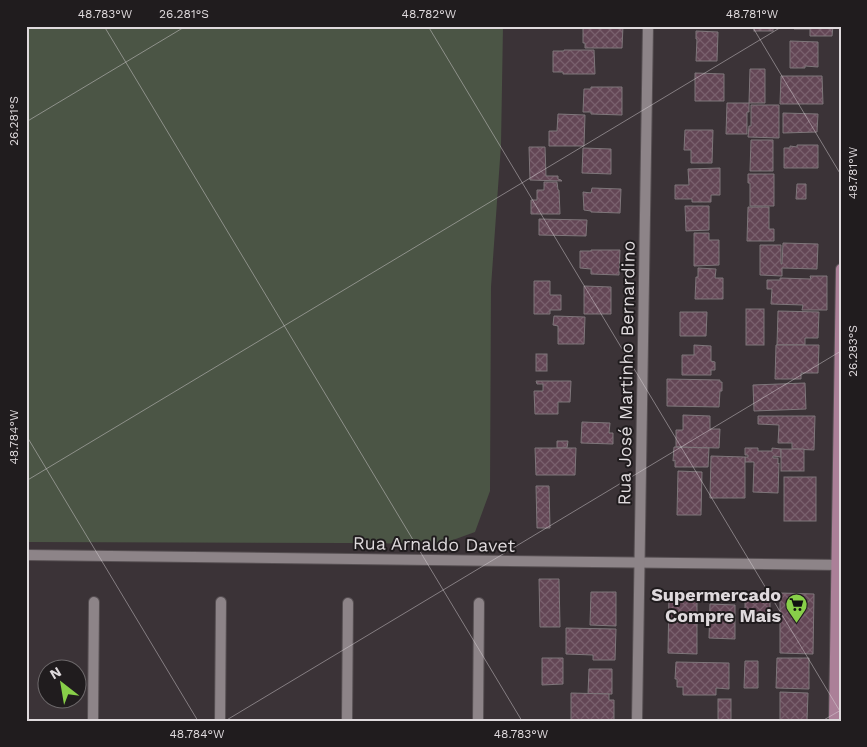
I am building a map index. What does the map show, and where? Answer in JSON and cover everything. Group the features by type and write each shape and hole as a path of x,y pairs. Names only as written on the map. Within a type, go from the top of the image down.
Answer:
{"street":[{"name":"Rua José Martinho Bernardino","path":"637,721 648,26"},
{"path":"834,721 839,565 841,269"},
{"name":"Rua Arnaldo Davet","path":"26,555 839,565"},
{"path":"93,721 94,602"},
{"path":"220,721 221,602"},
{"path":"478,721 479,603"},
{"path":"347,721 348,604"}],"green space":[{"path":"26,26 503,26 501,145 491,287 490,491 475,532 442,544 26,542"}],"building":[{"path":"585,26 623,26 622,48 585,48 583,29"},
{"path":"754,26 773,26 773,31 754,31"},
{"path":"794,26 833,26 832,36 810,36 810,29 794,29"},
{"path":"696,31 718,32 717,61 696,61"},
{"path":"790,41 818,42 818,67 790,68"},
{"path":"594,50 595,74 563,74 563,72 553,72 553,51"},
{"path":"750,69 765,69 765,103 749,103"},
{"path":"695,73 724,74 724,101 695,101"},
{"path":"781,76 822,76 823,104 780,104"},
{"path":"591,87 622,87 622,115 583,112 584,89 591,89"},
{"path":"727,103 749,103 747,134 726,134"},
{"path":"751,105 779,105 779,138 748,137 749,126 751,126"},
{"path":"783,113 818,114 817,132 783,133"},
{"path":"558,114 585,115 584,146 549,146 549,131 557,131"},
{"path":"685,130 713,130 712,163 691,163 691,150 684,150"},
{"path":"751,140 773,140 773,171 750,171"},
{"path":"797,145 818,145 818,168 784,168 784,148 790,148 790,146 797,147"},
{"path":"529,147 545,147 546,176 558,176 558,179 562,181 530,180"},
{"path":"583,148 611,149 611,174 582,173"},
{"path":"720,168 720,195 711,195 711,202 692,202 692,199 675,199 675,185 689,185 688,169"},
{"path":"748,174 774,174 774,206 750,206"},
{"path":"544,182 557,182 560,214 531,214 531,200 537,200 537,190 544,190"},
{"path":"797,184 806,184 806,199 796,199"},
{"path":"592,188 621,189 620,213 584,210 583,192 591,193"},
{"path":"685,206 709,206 709,230 686,231"},
{"path":"748,207 769,207 769,229 774,229 774,241 747,241"},
{"path":"539,219 587,220 586,236 539,235"},
{"path":"694,233 709,233 709,240 719,240 719,265 694,266"},
{"path":"783,243 818,244 817,269 782,268 782,276 760,275 760,245 781,245 782,264"},
{"path":"620,250 619,275 591,274 591,269 580,268 580,251"},
{"path":"698,268 716,269 715,278 723,278 723,299 695,299"},
{"path":"810,276 827,276 827,310 802,310 803,305 771,304 772,289 767,289 767,280 780,280 780,278 811,279"},
{"path":"534,281 550,281 550,295 561,295 561,310 550,310 550,314 534,314"},
{"path":"584,286 611,287 611,314 584,314"},
{"path":"746,309 764,309 764,345 746,345"},
{"path":"778,311 819,312 818,338 805,338 805,345 777,345"},
{"path":"680,312 707,312 706,336 680,336"},
{"path":"554,316 585,317 584,344 558,344 558,326 553,325"},
{"path":"694,345 711,346 711,361 715,362 715,370 711,370 711,375 682,375 682,355 694,355"},
{"path":"776,345 819,345 818,373 801,373 801,379 775,379"},
{"path":"536,354 547,354 547,371 536,371"},
{"path":"667,379 720,380 722,382 722,391 720,391 719,407 667,406"},
{"path":"536,381 571,381 570,402 558,402 558,414 535,414 534,391 543,391 543,384 537,384"},
{"path":"805,383 806,409 754,411 753,385"},
{"path":"683,415 710,416 710,429 720,429 719,448 676,447 676,430 683,430"},
{"path":"758,416 815,416 814,450 792,449 792,443 778,443 779,425 758,424"},
{"path":"582,422 610,423 609,433 613,433 613,444 581,443"},
{"path":"557,441 568,441 567,448 557,448"},
{"path":"674,447 709,448 708,467 675,467 675,460 673,461"},
{"path":"535,448 576,448 575,475 536,475"},
{"path":"745,448 758,448 758,451 772,451 772,448 781,449 781,457 773,456 773,458 778,458 779,463 778,493 753,492 754,462 745,462 745,457 748,457 748,455 745,455"},
{"path":"781,449 804,449 804,471 781,471"},
{"path":"711,456 745,457 745,498 710,498"},
{"path":"678,471 702,472 701,515 677,515"},
{"path":"784,477 816,477 816,521 784,521"},
{"path":"536,486 549,486 550,528 537,528"},
{"path":"539,579 559,579 560,627 540,627"},
{"path":"591,592 616,592 616,626 590,625"},
{"name":"Supermercado Compre Mais","path":"780,593 814,594 813,654 780,653"},
{"path":"669,595 697,595 697,654 668,653"},
{"path":"745,596 770,596 770,623 745,622"},
{"path":"710,604 735,605 735,639 709,638"},
{"path":"566,628 616,629 615,660 593,660 593,655 566,654"},
{"path":"542,658 563,658 563,684 542,685"},
{"path":"777,658 809,658 809,689 776,688"},
{"path":"745,661 758,661 758,688 744,688"},
{"path":"676,662 729,663 729,689 716,688 716,695 683,695 683,687 677,687 677,679 675,679"},
{"path":"589,669 612,669 612,694 588,694"},
{"path":"780,692 808,693 807,721 780,720"},
{"path":"571,693 609,694 609,700 614,700 614,721 571,721"},
{"path":"718,699 731,699 731,721 718,721"}],"place":[{"name":"Supermercado Compre Mais","path":"797,623"}]}
